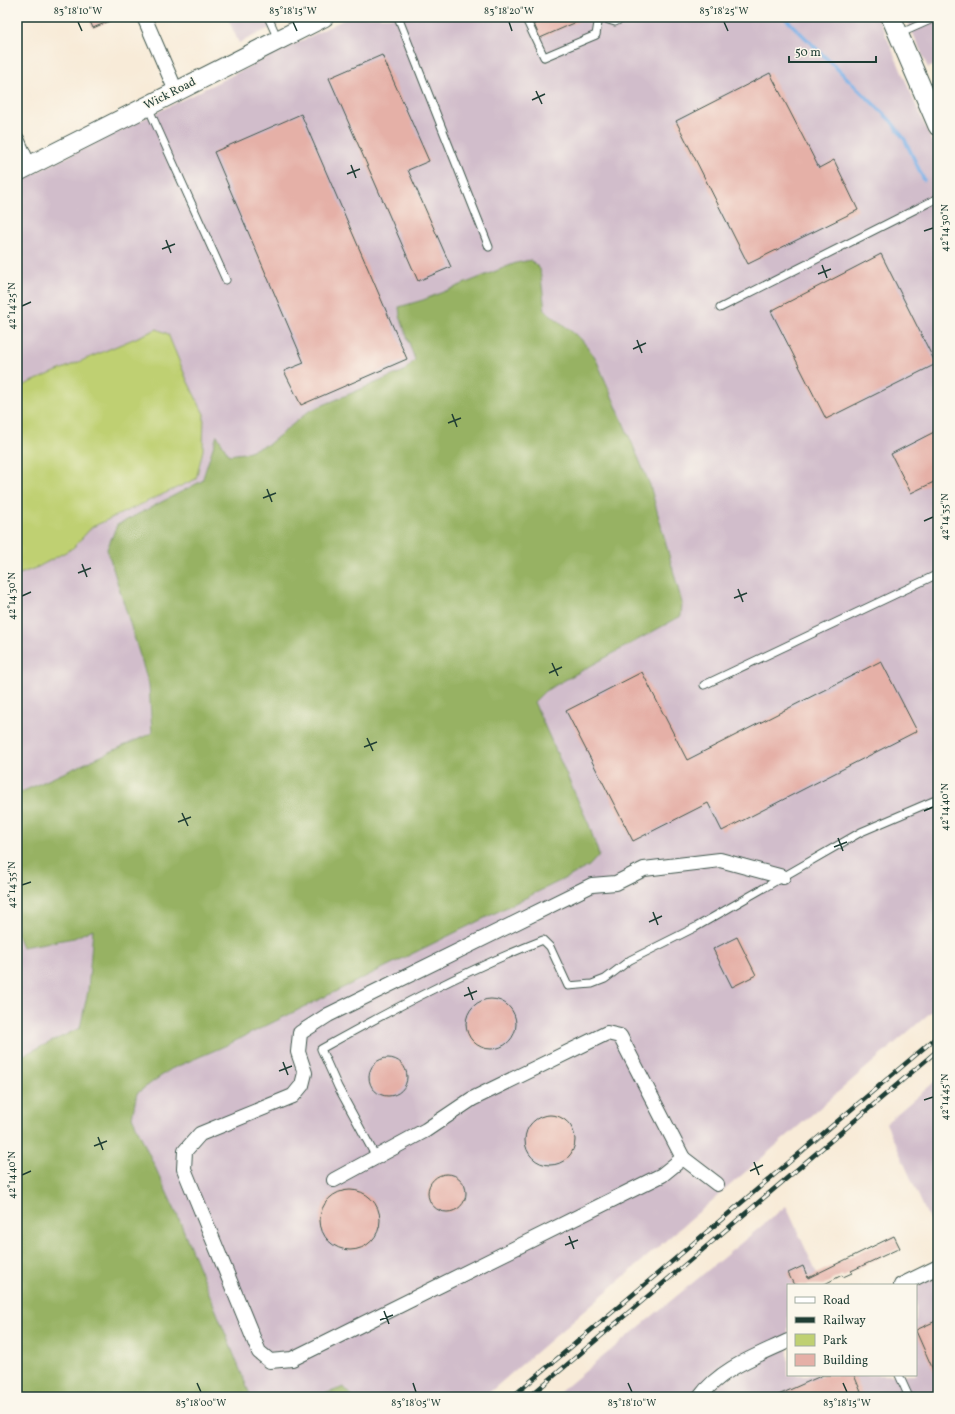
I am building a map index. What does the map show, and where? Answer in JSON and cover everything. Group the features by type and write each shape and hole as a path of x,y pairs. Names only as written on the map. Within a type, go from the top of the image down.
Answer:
{"street":[{"path":"144,17 176,90"},
{"name":"Wick Road","path":"23,169 176,90 324,17"},
{"path":"895,25 938,126"},
{"path":"17,139 23,169"},
{"path":"683,1158 662,1175 292,1359 270,1361 259,1352 184,1169 185,1151 200,1134 293,1096 302,1085 305,1073 298,1052 300,1033 328,1015 592,885 616,883 644,869 720,860 783,877"},
{"path":"334,1180 426,1130 472,1099 607,1033 620,1036 683,1158 717,1184"},
{"path":"903,1284 938,1266"},
{"path":"700,1397 708,1386 727,1371 787,1341"}],"lane":[{"path":"268,17 278,40"},
{"path":"398,17 489,247"},
{"path":"525,17 544,57 596,35 599,17 615,22 626,17"},
{"path":"895,25 937,17"},
{"path":"147,105 226,280"},
{"path":"720,308 938,198"},
{"path":"704,685 938,574"},
{"path":"376,1157 338,1087 322,1049 407,1002 516,950 543,940 550,947 568,986 592,984 605,979 630,960 696,927 861,832 938,799"},
{"path":"899,1376 909,1397"}],"shaded area":[{"path":"227,17 293,17 239,43"},
{"path":"349,17 878,17 938,156 938,1006 484,1397 17,1397 17,182"},
{"path":"906,17 938,17 938,64 928,68"},
{"path":"938,1079 938,1239 886,1123"},
{"path":"786,1206 822,1284 787,1284 787,1376 917,1376 917,1286 938,1276 938,1397 554,1397"}],"green space":[{"path":"531,260 540,269 545,310 581,339 595,357 650,485 682,603 681,616 545,691 534,702 589,825 599,855 589,866 572,875 227,1045 171,1069 137,1093 132,1117 179,1219 251,1397 19,1397 17,1392 17,1058 80,1028 88,991 93,929 74,938 22,947 17,935 17,794 152,733 149,685 107,549 117,525 202,481 217,435 229,455 244,453 269,444 309,411 404,371 415,360 400,316 399,307 423,300 516,263"},
{"path":"157,329 168,334 187,380 204,414 203,450 196,479 92,527 73,548 38,567 17,575 17,388"},
{"path":"344,1387 353,1397 316,1397"}],"building":[{"path":"88,17 119,17 93,28"},
{"path":"531,17 588,17 540,38"},
{"path":"382,55 429,161 408,170 451,267 418,281 329,78"},
{"path":"770,73 819,168 834,160 858,210 748,264 676,121"},
{"path":"301,114 407,359 301,405 284,371 304,363 214,152"},
{"path":"881,254 936,364 826,419 771,311"},
{"path":"938,430 938,480 911,493 891,454"},
{"path":"881,661 917,731 722,831 708,803 633,841 566,711 642,672 687,760"},
{"path":"737,937 756,975 732,987 713,949"},
{"path":"486,999 496,999 509,1006 516,1019 516,1029 509,1042 496,1049 486,1049 477,1045 470,1038 466,1029 466,1019 470,1010 477,1003"},
{"path":"384,1058 392,1058 402,1063 406,1070 406,1084 402,1091 392,1096 384,1096 374,1091 372,1088 369,1081 369,1073 374,1063 377,1061"},
{"path":"545,1115 555,1115 568,1122 575,1135 575,1145 568,1158 555,1165 545,1165 536,1161 529,1154 525,1145 525,1135 529,1126 536,1119"},
{"path":"443,1174 451,1174 461,1179 465,1186 465,1200 461,1207 451,1212 443,1212 433,1207 431,1204 428,1197 428,1189 433,1179 436,1177"},
{"path":"350,1190 366,1195 371,1199 375,1204 380,1220 375,1236 371,1241 366,1245 350,1250 334,1245 329,1241 325,1236 320,1220 325,1204 329,1199 334,1195"},
{"path":"894,1236 900,1248 851,1271 852,1273 843,1277 842,1275 825,1284 794,1284 788,1273 803,1266 808,1278"},
{"path":"938,1320 938,1381 917,1333 917,1330"},
{"path":"821,1376 854,1376 863,1397 774,1397"}],"waterway":[{"path":"784,17 891,121 905,140 924,180"}],"railway":[{"path":"512,1397 938,1036"},
{"path":"529,1397 938,1050"}]}
